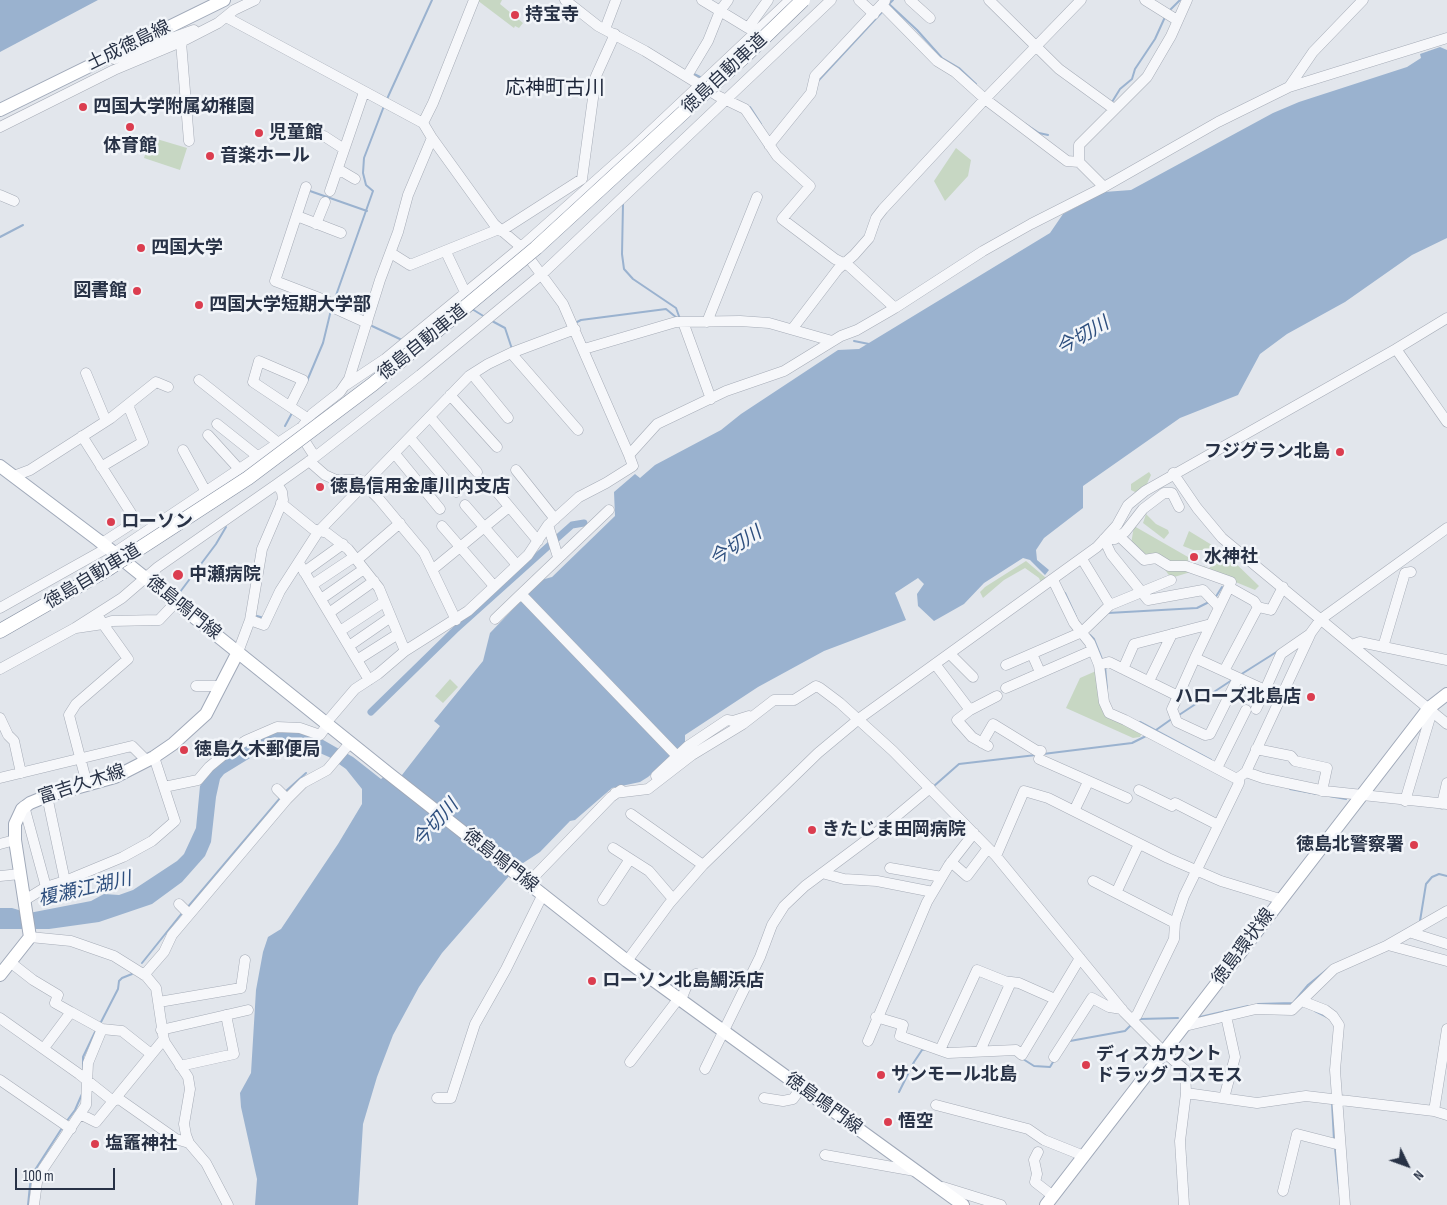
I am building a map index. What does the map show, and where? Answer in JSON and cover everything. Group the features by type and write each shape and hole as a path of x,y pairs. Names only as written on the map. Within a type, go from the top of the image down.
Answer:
{"highway":[{"name":"徳島自動車道","path":"0,631 108,569 248,478 373,384 536,248 747,54 802,0"}],"main road":[{"name":"土成徳島線","path":"0,110 224,0"},
{"name":"土成徳島線","path":"0,101 34,93"},
{"name":"徳島鳴門線","path":"0,466 176,602 327,724 349,745 388,773 627,960 963,1205"},
{"name":"富吉久木線","path":"30,934 15,840 15,824 24,806 47,796 115,776 151,759 201,720 238,652"},
{"name":"徳島環状線","path":"1050,1201 1280,900 1431,710 1447,694"},
{"path":"0,975 30,934"}],"street":[{"path":"0,128 114,70 181,42 255,0"},
{"path":"423,123 433,103 474,0"},
{"path":"565,0 598,26 616,34 750,114 778,156 810,186 782,219 844,264 895,308"},
{"path":"605,29 616,0"},
{"path":"702,0 748,28 768,0"},
{"path":"687,76 708,41 720,11 728,0"},
{"path":"0,608 206,492 304,422 346,385 362,376 521,247 604,174 790,0"},
{"path":"100,620 145,578 312,459 489,319 542,274 831,0"},
{"path":"860,0 874,14"},
{"path":"910,0 930,18"},
{"path":"989,0 1059,69 1111,107"},
{"path":"794,326 815,297 869,238 876,218 883,209 1035,46 1081,0"},
{"path":"1145,0 1170,17"},
{"path":"1079,162 1079,145 1111,107 1147,77 1170,17 1186,0"},
{"path":"1289,87 1312,52 1363,0"},
{"path":"769,145 811,93 815,76 874,14 885,5 937,61 955,72 1067,161 1079,162 1104,187"},
{"path":"101,60 108,62 222,20 423,123 500,230 521,247 563,304 633,466 579,497 552,522 528,555 456,620 405,651 350,694 320,735 300,728 277,727 247,740 226,753 209,767 198,780 164,787"},
{"path":"392,253 410,265 446,252 500,230 582,179 596,76 616,34"},
{"path":"629,455 657,424 726,391 784,371 832,341 895,308 983,251 1104,187 1218,122 1289,87 1447,38"},
{"path":"181,42 188,141"},
{"path":"330,191 364,92"},
{"path":"324,136 344,149"},
{"path":"346,385 380,280 392,253 408,195 432,138"},
{"path":"338,168 355,179"},
{"path":"584,169 604,174"},
{"path":"306,187 276,281 367,323"},
{"path":"0,195 14,201"},
{"path":"708,320 758,197"},
{"path":"316,224 325,202"},
{"path":"297,216 341,233"},
{"path":"446,252 465,292"},
{"path":"627,960 673,899 703,865 756,812 858,719 1082,559 1104,540 1117,525 1128,505 1145,491 1173,473 1396,350 1447,318"},
{"path":"584,349 669,323 708,320 794,326 832,341"},
{"path":"683,322 711,399"},
{"path":"302,568 316,531 362,482 395,454 472,374 573,326"},
{"path":"1396,350 1447,422"},
{"path":"511,354 578,430"},
{"path":"293,408 303,380 259,361 253,382 293,408 304,422 306,443 312,459 325,475 336,480 362,482 398,525 424,552 456,620"},
{"path":"86,373 106,421"},
{"path":"472,374 508,418"},
{"path":"200,380 277,442"},
{"path":"14,476 30,470 106,421 128,406 156,382 168,387"},
{"path":"450,395 497,447"},
{"path":"101,467 143,442 128,406"},
{"path":"430,417 477,472"},
{"path":"217,424 256,455"},
{"path":"208,435 239,469"},
{"path":"82,436 136,521 108,548"},
{"path":"410,438 456,492"},
{"path":"183,450 206,492"},
{"path":"395,454 440,509"},
{"path":"516,470 552,522 558,557"},
{"path":"1173,473 1210,525 1447,724"},
{"path":"238,652 250,620 262,549 282,503 283,496 277,484"},
{"path":"492,486 538,541"},
{"path":"1104,540 1115,539 1119,536 1143,509 1164,493 1172,493 1179,506"},
{"path":"282,503 316,531 327,533 343,544 355,558 374,581 405,651"},
{"path":"465,505 517,565"},
{"path":"432,570 509,507"},
{"path":"495,620 522,596 558,557 609,510"},
{"path":"312,585 355,558 398,525"},
{"path":"442,526 494,586"},
{"path":"1132,1019 1137,1015 1174,939 1175,923 1184,896 1310,634 1321,618 1447,528"},
{"path":"1119,536 1144,560 1156,558 1169,566 1186,566 1231,582 1172,709 1178,722 1205,735 1210,734 1238,678"},
{"path":"1104,540 1111,554 1148,600 1203,590 1219,607"},
{"path":"250,620 264,625 280,591 302,568 343,544"},
{"path":"1082,559 1110,605"},
{"path":"302,568 370,680"},
{"path":"321,599 364,569"},
{"path":"1383,647 1405,573 1411,572"},
{"path":"1053,580 1074,623 1093,650 1099,665 1104,702 1109,713 1219,764 1237,778 1242,774 1322,791 1444,804 1447,783"},
{"path":"1006,664 1082,632 1110,605 1171,580"},
{"path":"329,613 374,581"},
{"path":"1229,587 1254,601 1258,607 1271,610 1283,587"},
{"path":"522,596 677,756"},
{"path":"0,669 75,628 100,620 159,620 176,602"},
{"path":"340,631 384,602"},
{"path":"1224,671 1258,607"},
{"path":"349,646 391,617"},
{"path":"87,784 69,716 76,704 128,659 100,620"},
{"path":"1123,669 1134,644 1211,624"},
{"path":"357,660 398,634"},
{"path":"1149,681 1172,634"},
{"path":"1219,764 1251,709 1265,690 1281,654 1310,634"},
{"path":"1352,645 1360,642 1446,656"},
{"path":"1006,688 1093,650"},
{"path":"950,654 973,677"},
{"path":"1032,654 1040,672"},
{"path":"1195,658 1265,690"},
{"path":"1099,665 1109,662 1178,696"},
{"path":"935,664 970,710"},
{"path":"196,686 220,686"},
{"path":"615,793 653,786 692,756 743,724 774,700 794,700 816,686 858,719 974,833 996,856 1122,1009 1164,1052 1185,1070 1186,1093 1180,1141 1184,1205"},
{"path":"997,696 970,710 957,720 972,737 985,744 993,724 1037,751 1040,755 1088,782 1127,798"},
{"path":"1405,801 1431,710"},
{"path":"526,882 615,793 622,789 646,784 688,746 727,720 733,721 753,715"},
{"path":"0,718 8,735 14,741 21,772"},
{"path":"144,975 164,952 184,909 283,794 321,775 349,745"},
{"path":"0,778 132,746 151,759 164,787 175,821 152,841 123,857 46,888 26,906"},
{"path":"1256,749 1291,756 1296,761 1327,768 1322,791"},
{"path":"1074,811 1088,782"},
{"path":"705,1069 760,957 772,925 784,906 822,873 880,830 930,788"},
{"path":"1138,790 1172,806 1174,803 1218,825"},
{"path":"996,856 1024,791 1048,798 1140,844 1221,881 1280,900"},
{"path":"47,796 65,881"},
{"path":"24,806 46,888"},
{"path":"630,814 703,865"},
{"path":"868,1041 876,1017 932,892 951,862 974,833"},
{"path":"0,844 15,840"},
{"path":"1116,893 1140,844"},
{"path":"613,848 649,872 673,899"},
{"path":"951,862 966,876 988,848"},
{"path":"604,900 630,859"},
{"path":"890,868 942,877"},
{"path":"906,887 911,871"},
{"path":"822,873 844,879 877,881 932,892"},
{"path":"0,876 20,874"},
{"path":"1093,882 1175,923"},
{"path":"437,1098 451,1098 475,1024 506,970 543,894"},
{"path":"1185,1026 1256,1009 1292,1010 1334,969 1412,933 1447,911"},
{"path":"1412,933 1447,944"},
{"path":"30,934 71,941 97,949 130,964 156,988 163,1034 169,1051 188,1077 190,1088 184,1124 189,1143 206,1163 228,1205"},
{"path":"1388,945 1447,961"},
{"path":"876,1017 902,1025 900,1036 926,1049 940,1050 948,1053 1016,1050 1022,1055 1080,958"},
{"path":"159,1002 241,988 245,960"},
{"path":"10,962 33,980 58,995 55,1003 99,1027 122,1031 151,1054"},
{"path":"940,1050 977,970 1007,982 1019,983 1054,999"},
{"path":"630,1062 680,999 685,982 696,974"},
{"path":"980,1051 1011,982"},
{"path":"1054,1057 1092,998 1108,1007 1122,1009"},
{"path":"1302,1002 1325,1010 1333,1016 1339,1025 1335,1070 1337,1099 1335,1143 1345,1205"},
{"path":"80,1114 96,1122 151,1054 163,1034 248,1010"},
{"path":"44,1048 72,1012"},
{"path":"180,1066 234,1054 226,1015"},
{"path":"1224,1098 1235,1057 1226,1016"},
{"path":"0,1018 84,1077 113,1101"},
{"path":"34,1205 39,1167 68,1126 80,1114 88,1098 84,1077 99,1027"},
{"path":"1434,1111 1443,1076 1447,1029"},
{"path":"2,1085 68,1126"},
{"path":"764,1098 783,1101 793,1099 801,1088"},
{"path":"1186,1093 1257,1103 1306,1096 1434,1111 1447,1115"},
{"path":"113,1101 119,1099 176,1138 189,1143"},
{"path":"936,1105 1028,1129 1044,1140 1084,1156"},
{"path":"1282,1191 1285,1168 1297,1134 1335,1143"},
{"path":"1038,1152 1034,1160 1037,1174 1035,1182 1050,1201"},
{"path":"825,1155 916,1171"},
{"path":"935,1185 1001,1205"}],"green space":[{"path":"477,0 502,0 500,4 523,23 519,28 515,26 514,28"},
{"path":"150,137 187,148 180,170 144,158"},
{"path":"956,148 971,160 968,176 945,201 934,181"},
{"path":"1149,472 1151,475 1146,486 1137,493 1131,490 1131,484"},
{"path":"1146,514 1156,524 1168,530 1169,533 1164,539 1143,523"},
{"path":"1134,526 1188,557 1188,563 1197,570 1171,578 1163,567 1131,544"},
{"path":"1189,531 1225,553 1259,586 1255,590 1204,569 1204,566 1209,569 1214,561 1202,550 1193,550 1183,546"},
{"path":"1026,561 1046,578 1041,583 1039,578 1025,568 1004,580 983,598 980,592 985,587"},
{"path":"1096,671 1106,714 1142,733 1140,737 1133,738 1066,708 1080,678"},
{"path":"450,679 458,687 443,703 435,696"}],"water":[{"path":"0,0 98,0 0,52"},
{"name":"今切川","path":"1440,47 1447,50 1447,238 1412,255 1345,302 1287,334 1260,354 1238,395 1180,418 1083,486 1083,508 1044,538 1036,550 1037,560 1049,570 1045,575 1030,560 1023,558 984,583 964,604 934,621 918,606 917,594 924,584 918,578 895,593 906,620 824,651 758,687 685,735 685,745 648,777 640,782 612,788 575,820 570,821 540,852 517,867 442,953 419,987 393,1035 377,1077 363,1124 358,1205 255,1205 257,1179 241,1107 240,1093 251,1073 256,990 263,952 268,937 281,929 338,844 362,804 362,789 346,769 329,757 297,743 285,741 255,755 224,774 220,779 211,842 205,856 182,882 152,904 99,922 49,929 0,929 0,908 12,908 22,911 24,914 91,901 104,894 119,895 133,890 177,861 184,854 196,828 200,786 207,775 216,763 270,733 286,729 318,737 353,757 381,779 385,776 402,775 440,726 434,721 483,661 490,633 541,580 552,577 615,516 614,492 635,474 640,478 655,465 721,430 741,414 838,350 859,349 1050,233 1063,214 1104,192 1131,190 1273,113 1299,102 1407,67 1421,58 1420,54"}],"waterway":[{"path":"387,99 432,0"},
{"path":"889,4 893,0"},
{"path":"1169,11 1180,0"},
{"path":"888,6 889,4 917,30 942,58 959,68 976,84"},
{"path":"818,81 883,11"},
{"path":"1112,102 1120,89 1132,79 1135,69 1155,39 1165,17"},
{"path":"694,74 700,77"},
{"path":"334,301 373,191 366,185 363,173 364,158 384,106"},
{"path":"750,107 761,124"},
{"path":"1024,123 1039,133 1048,135"},
{"path":"310,191 367,211"},
{"path":"623,204 622,254 624,269 633,279 676,308 680,319"},
{"path":"0,237 23,225"},
{"path":"472,309 485,317"},
{"path":"575,323 581,320 666,309 677,318"},
{"path":"307,381 323,343 331,310"},
{"path":"492,321 505,328 512,349"},
{"path":"372,326 402,340"},
{"path":"854,341 869,344"},
{"path":"285,426 292,413"},
{"path":"371,712 455,630 572,525 584,523"},
{"path":"177,596 216,544 226,527"},
{"path":"1215,598 1222,587"},
{"path":"1065,593 1076,617"},
{"path":"1108,613 1197,608 1209,602"},
{"path":"257,616 264,618"},
{"path":"1090,635 1094,639 1102,659"},
{"path":"1240,675 1278,651"},
{"path":"1105,666 1107,689"},
{"path":"1179,715 1232,680"},
{"path":"1156,730 1173,718"},
{"path":"1140,722 1211,760"},
{"path":"1043,754 1132,743 1148,735"},
{"path":"934,786 959,764 1036,755"},
{"path":"286,791 306,773"},
{"path":"1290,789 1317,794"},
{"path":"1329,796 1346,799"},
{"path":"187,908 281,797"},
{"path":"1420,921 1426,884 1432,877 1439,874 1447,876"},
{"path":"142,963 182,913"},
{"path":"1258,1004 1293,1003 1308,985 1330,967"},
{"path":"100,1024 118,989 119,981 132,974"},
{"path":"1200,1017 1248,1006"},
{"path":"1315,1011 1327,1017"},
{"path":"1140,1019 1178,1018"},
{"path":"1070,1041 1125,1031 1132,1024"},
{"path":"83,1070 83,1057 95,1032"},
{"path":"899,1092 914,1062 922,1050 926,1049"},
{"path":"1023,1059 1034,1066 1050,1067 1053,1062"},
{"path":"66,1122 75,1110 82,1094"},
{"path":"1332,1103 1334,1140"},
{"path":"28,1205 33,1173 62,1128"},
{"path":"1335,1148 1339,1188"}],"place":[{"name":"持宝寺","path":"515,15"},
{"name":"四国大学附属幼稚園","path":"83,107"},
{"name":"体育館","path":"130,127"},
{"name":"児童館","path":"259,133"},
{"name":"音楽ホール","path":"210,156"},
{"name":"四国大学","path":"141,248"},
{"name":"図書館","path":"137,291"},
{"name":"四国大学短期大学部","path":"199,305"},
{"name":"フジグラン北島","path":"1340,452"},
{"name":"徳島信用金庫川内支店","path":"320,487"},
{"name":"ローソン","path":"111,522"},
{"name":"水神社","path":"1194,557"},
{"name":"中瀬病院","path":"178,575"},
{"name":"ハローズ北島店","path":"1311,697"},
{"name":"徳島久木郵便局","path":"184,750"},
{"name":"きたじま田岡病院","path":"812,830"},
{"name":"徳島北警察署","path":"1414,845"},
{"name":"ローソン北島鯛浜店","path":"592,981"},
{"name":"ディスカウント ドラッグ コスモス","path":"1086,1065"},
{"name":"サンモール北島","path":"881,1075"},
{"name":"悟空","path":"888,1122"},
{"name":"塩竈神社","path":"95,1144"}],"district":[{"name":"応神町古川","path":"555,89"}],"water label":[{"name":"榎瀬江湖川","path":"85,890"}]}
